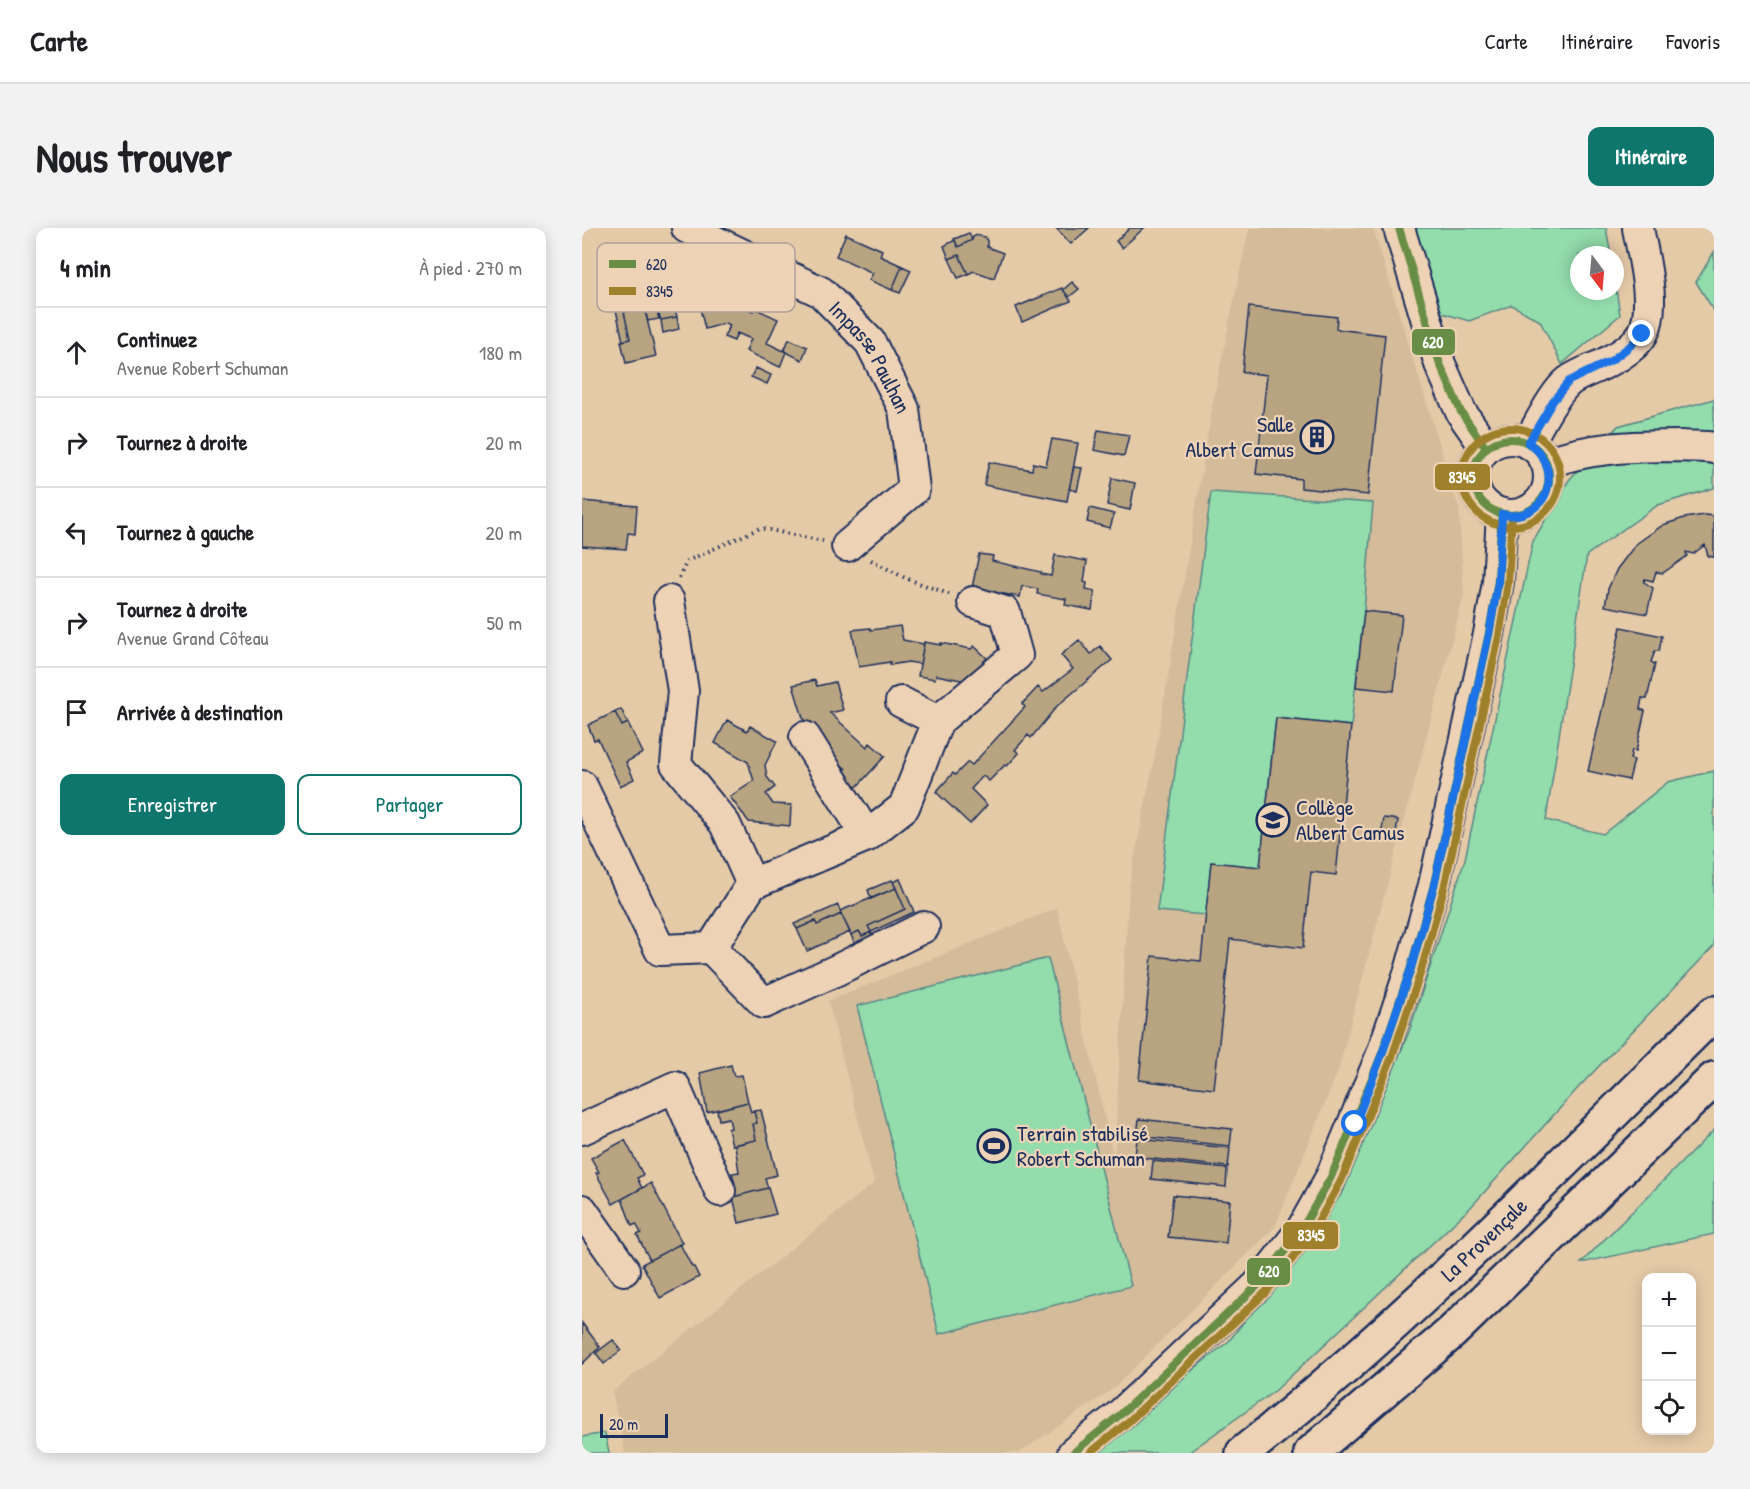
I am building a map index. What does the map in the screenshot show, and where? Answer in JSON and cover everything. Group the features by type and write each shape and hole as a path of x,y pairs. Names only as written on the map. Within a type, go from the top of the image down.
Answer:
{"highway":[{"name":"La Provençale","path":"1243,1453 1293,1413 1436,1286 1714,1013"},
{"name":"La Provençale","path":"1311,1453 1452,1332 1714,1079"}],"street":[{"name":"Impasse Paulhan","path":"687,228 718,243"},
{"path":"1399,228 1440,364 1461,412 1486,448"},
{"path":"1638,228 1647,276 1648,315 1642,334 1612,360 1569,381 1553,401 1538,453 1550,477 1547,490 1540,503 1516,516 1502,514 1491,510 1475,492 1474,468 1479,457 1495,442 1505,440 1516,439 1538,453 1562,458 1651,446 1714,448"},
{"name":"Impasse Paulhan","path":"795,280 821,292 870,342 904,409 914,489 847,546"},
{"path":"1073,1453 1121,1414 1258,1285 1302,1229 1331,1178 1382,1054 1411,968 1434,885 1489,634 1498,582 1502,514"},
{"path":"669,601 682,691 676,764 725,824 752,884"},
{"path":"711,948 752,884 867,836 904,807 938,721 1017,655 1005,612 973,603"},
{"path":"901,702 938,721"},
{"path":"805,737 867,836"},
{"path":"582,786 660,950 711,948 764,1003 924,927"},
{"path":"582,1129 675,1087 720,1191"},
{"path":"582,1209 624,1270"}],"path":[{"path":"669,601 687,561 760,528 847,546 905,578 973,603"}],"shaded area":[{"name":"Collège Albert Camus","path":"1249,228 1373,228 1459,508 1464,595 1338,1071 1275,1227 1113,1389 1019,1453 625,1453 612,1392 874,1183 828,1001 1057,908 1114,1158 1129,885 1155,755 1214,396"}],"green space":[{"path":"1409,228 1606,228 1609,246 1570,246 1570,300 1618,300 1620,315 1562,364 1540,321 1512,305 1469,321 1432,310"},
{"path":"1714,252 1714,311 1696,282"},
{"path":"1714,399 1714,488 1658,505 1587,555 1546,820 1603,834 1668,782 1714,771 1714,946 1579,1087 1471,1207 1276,1390 1188,1453 1088,1453 1229,1341 1343,1192 1410,1029 1465,859 1533,541 1569,480 1618,426"},
{"path":"1211,492 1373,503 1351,726 1276,718 1260,867 1211,862 1206,915 1157,911"},
{"name":"Terrain stabilisé Robert Schuman","path":"1048,958 1131,1286 939,1334 857,1006"},
{"path":"1714,1130 1714,1234 1581,1263"},
{"path":"605,1433 609,1453 582,1453 582,1437"}],"building":[{"path":"1056,228 1089,228 1071,244"},
{"path":"1130,228 1144,228 1122,248 1116,241"},
{"path":"969,233 972,240 958,247 954,239"},
{"path":"846,234 882,250 880,256 902,266 892,290 869,280 873,273 836,256"},
{"path":"977,235 985,237 987,247 1003,253 994,278 974,271 968,274 959,255 949,259 944,246 955,240 958,247"},
{"path":"959,255 968,274 958,278 949,259"},
{"path":"902,266 911,270 900,293 892,290"},
{"path":"1072,282 1079,289 1069,297 1063,290"},
{"path":"1062,288 1071,301 1022,322 1016,307"},
{"name":"Salle Albert Camus","path":"1249,307 1337,317 1336,329 1385,335 1368,495 1301,488 1301,479 1256,474 1267,375 1242,372"},
{"path":"616,312 624,312 630,339 623,341"},
{"path":"624,312 645,312 656,356 626,363 621,341 630,339"},
{"path":"646,312 657,312 659,319 648,321"},
{"path":"658,312 676,312 677,317 661,320"},
{"path":"701,312 763,312 778,319 767,343 786,352 780,367 746,351 751,339 737,333 734,341 724,337 730,325 726,323 705,329"},
{"path":"677,317 679,329 663,333 661,320"},
{"path":"789,339 807,347 802,360 784,351"},
{"path":"756,368 771,375 767,384 751,377"},
{"path":"1098,430 1129,435 1124,456 1094,450"},
{"path":"1052,439 1078,443 1067,501 984,485 989,462 1032,470 1033,463 1046,466"},
{"path":"1074,467 1082,468 1077,491 1069,489"},
{"path":"1112,478 1135,483 1130,510 1107,505"},
{"path":"582,501 637,506 635,534 628,533 626,549 582,546"},
{"path":"1090,508 1114,514 1110,528 1087,522"},
{"path":"1714,516 1714,557 1708,556 1705,545 1693,554 1686,552 1687,556 1663,573 1656,572 1653,581 1645,579 1644,582 1653,588 1647,614 1605,606 1608,589 1617,569 1636,544 1663,525 1684,518"},
{"path":"979,554 993,556 992,561 1051,576 1055,555 1087,561 1084,582 1087,583 1086,589 1095,591 1092,610 1065,605 1066,599 1037,594 1038,589 1022,586 1020,597 972,588"},
{"path":"1364,611 1402,615 1394,691 1356,687"},
{"path":"900,626 903,640 924,644 920,664 908,662 890,665 890,662 859,667 852,630"},
{"path":"1621,627 1662,636 1659,651 1655,651 1651,662 1655,664 1647,699 1642,698 1640,709 1645,711 1636,751 1632,750 1630,759 1634,760 1629,780 1588,771"},
{"path":"1079,640 1091,654 1100,646 1112,660 1057,706 1031,738 1028,735 1015,750 1019,753 1007,766 1005,765 989,781 983,776 971,789 987,805 970,824 936,792 953,773 955,775 968,762 972,765 1025,707 1022,704 1038,687 1043,692 1073,669 1061,655"},
{"path":"924,642 971,649 974,646 987,658 966,681 936,675 935,679 918,676"},
{"path":"815,680 817,686 835,682 843,710 830,713 867,747 870,743 885,756 855,789 841,776 846,769 812,737 817,730 803,718 793,685"},
{"path":"621,709 628,723 622,726 615,712"},
{"path":"615,712 622,726 628,723 643,753 626,762 634,779 620,786 598,739 594,740 588,725"},
{"path":"1276,718 1351,726 1336,875 1311,872 1303,948 1230,939 1214,1089 1139,1080 1152,956 1201,961 1211,862 1260,867"},
{"path":"727,720 747,731 750,726 777,741 765,765 767,777 775,787 766,794 773,804 791,805 790,826 749,822 730,797 754,781 748,762 715,743"},
{"path":"1384,818 1398,820 1395,838 1381,836"},
{"path":"900,879 914,912 871,932 868,926 905,909 893,882"},
{"path":"892,880 896,888 871,899 868,890"},
{"path":"896,888 905,909 868,926 871,932 862,936 859,931 851,935 840,911"},
{"path":"838,905 841,914 817,925 815,921 797,929 794,924"},
{"path":"841,914 850,932 807,951 797,929 815,921 817,925"},
{"path":"859,931 862,936 871,932 872,936 855,944 851,935"},
{"path":"731,1065 734,1076 742,1075 748,1102 707,1112 700,1073"},
{"path":"748,1102 751,1112 754,1111 757,1123 753,1124 756,1140 732,1145 728,1129 731,1128 729,1118 719,1120 717,1110"},
{"path":"761,1110 777,1175 765,1178 768,1188 733,1197 730,1185 735,1184 732,1173 739,1172 735,1145 756,1140 753,1124 757,1123 754,1111"},
{"path":"1139,1119 1232,1129 1230,1146 1137,1136"},
{"path":"1137,1139 1230,1148 1228,1167 1135,1157"},
{"path":"625,1140 643,1175 637,1178 642,1188 613,1204 596,1173 599,1172 591,1158"},
{"path":"1153,1161 1227,1169 1226,1187 1151,1179"},
{"path":"651,1183 682,1243 650,1260 637,1235 641,1233 636,1224 632,1226 622,1199"},
{"path":"768,1188 776,1214 739,1223 733,1197"},
{"path":"1173,1195 1230,1201 1226,1243 1168,1237"},
{"path":"680,1244 699,1277 660,1298 642,1264"},
{"path":"582,1323 600,1347 582,1364"},
{"path":"613,1340 621,1350 604,1364 596,1353"}],"transit line":[{"name":"620","path":"1399,228 1440,364 1461,412 1486,448"},
{"name":"8345","path":"1511,428 1530,432 1545,443 1556,458 1560,477 1556,496 1545,511 1530,522 1511,526 1492,522 1477,511 1466,496 1462,477 1466,458 1477,443 1492,432 1511,428"},
{"name":"620","path":"1511,439 1526,442 1538,450 1546,462 1549,477 1546,492 1538,504 1526,512 1511,515 1496,512 1484,504 1476,492 1473,477 1476,462 1484,450 1496,442 1511,439"},
{"name":"620","path":"1073,1453 1121,1414 1258,1285 1302,1229 1331,1177 1382,1054 1411,968 1434,885 1489,634 1498,582 1502,514"},
{"name":"8345","path":"1090,1453 1128,1422 1266,1292 1311,1235 1341,1181 1392,1057 1421,971 1444,888 1499,636 1508,583 1512,515"}],"place":[{"name":"Salle Albert Camus","path":"1317,437"},
{"name":"Collège Albert Camus","path":"1273,820"},
{"name":"Terrain stabilisé Robert Schuman","path":"994,1146"}],"route":[{"path":"1355,1124 1411,968 1434,885 1489,634 1498,582 1502,514 1516,516 1529,511 1540,503 1547,490 1550,477 1547,463 1542,454 1528,443 1553,401 1569,381 1612,360 1642,334"}]}
